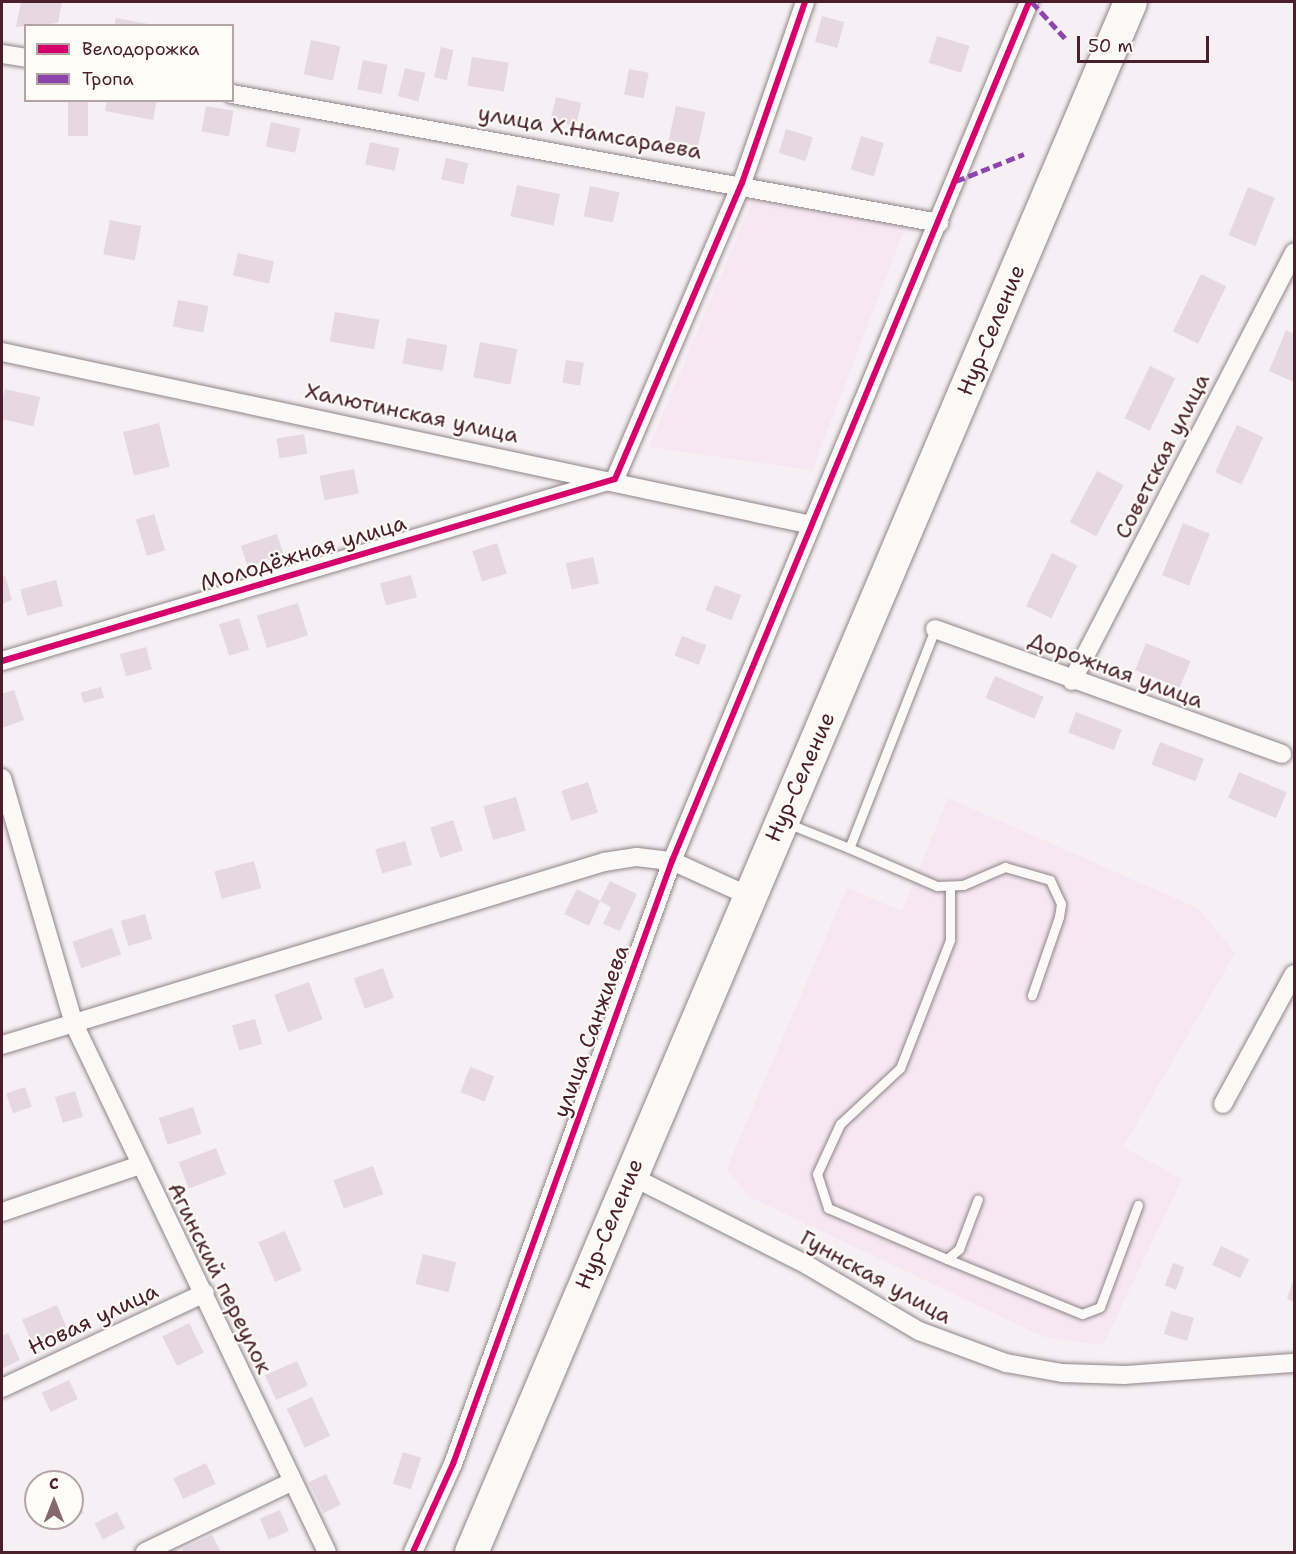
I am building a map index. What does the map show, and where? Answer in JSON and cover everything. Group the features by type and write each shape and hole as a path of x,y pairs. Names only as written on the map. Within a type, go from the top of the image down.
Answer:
{"highway":[{"name":"Нур-Селение","path":"471,1552 747,895 781,821 1130,2"}],"street":[{"path":"615,479 742,183 805,2"},
{"name":"улица Санжиева","path":"413,1552 453,1464 672,861 1029,2"},
{"path":"2,54 24,58"},
{"name":"улица Х.Намсараева","path":"234,94 742,183 939,223"},
{"name":"Советская улица","path":"1072,681 1294,252"},
{"name":"Халютинская улица","path":"2,352 615,479 812,525"},
{"name":"Молодёжная улица","path":"2,661 615,479"},
{"name":"Дорожная улица","path":"934,629 1072,681 1282,754"},
{"name":"Агинский переулок","path":"2,778 74,1024 137,1166 205,1293 291,1482 327,1552"},
{"path":"2,1045 604,862 637,857 672,861 747,895"},
{"path":"1223,1104 1294,974"},
{"path":"2,1212 137,1166"},
{"name":"Гуннская улица","path":"629,1175 807,1265 919,1332 1006,1363 1062,1373 1125,1375 1294,1363"},
{"name":"Новая улица","path":"2,1388 205,1293"},
{"path":"145,1552 291,1482"}],"lane":[{"path":"849,848 934,629"},
{"path":"781,821 950,888 1005,867 1050,880 1061,904 1059,917 1032,995"},
{"path":"950,888 950,940 900,1068 840,1124 817,1174 828,1208 1082,1314 1100,1307 1137,1205"},
{"path":"947,1258 959,1249 978,1199"}],"shaded area":[{"path":"754,197 906,225 812,470 649,447"},
{"path":"948,798 1199,909 1235,953 1123,1147 1182,1179 1103,1345 1044,1337 748,1196 727,1168 847,888 902,911"}],"building":[{"path":"21,2 62,2 58,23 24,24 24,26 16,27"},
{"path":"822,16 844,22 837,48 815,42"},
{"path":"116,18 148,24 114,24"},
{"path":"937,36 970,46 961,73 929,63"},
{"path":"311,40 340,46 333,80 304,74"},
{"path":"441,47 454,50 447,80 434,77"},
{"path":"472,57 509,63 504,91 467,86"},
{"path":"363,60 388,65 382,94 357,89"},
{"path":"405,68 425,73 418,101 398,96"},
{"path":"629,69 649,73 644,98 624,95"},
{"path":"556,97 581,103 576,126 551,120"},
{"path":"68,102 88,102 88,136 68,136"},
{"path":"107,102 157,102 153,120 105,111"},
{"path":"206,106 234,111 229,136 201,132"},
{"path":"676,106 705,112 698,146 669,140"},
{"path":"271,122 300,128 295,153 266,146"},
{"path":"786,129 813,137 805,161 779,153"},
{"path":"861,136 884,143 874,176 851,169"},
{"path":"370,142 399,148 395,171 365,164"},
{"path":"446,158 468,163 463,185 441,179"},
{"path":"517,185 560,194 553,225 510,216"},
{"path":"590,186 619,192 613,223 584,216"},
{"path":"1248,187 1275,198 1255,246 1229,235"},
{"path":"110,220 141,226 135,260 103,254"},
{"path":"238,253 274,261 269,284 233,275"},
{"path":"1201,274 1226,286 1198,344 1173,332"},
{"path":"178,300 208,306 203,332 173,327"},
{"path":"335,312 379,320 374,349 330,342"},
{"path":"1286,330 1294,334 1294,382 1269,371"},
{"path":"407,338 447,345 443,371 402,364"},
{"path":"480,342 517,349 510,385 473,377"},
{"path":"566,360 584,363 580,386 562,383"},
{"path":"1150,366 1175,378 1150,430 1125,418"},
{"path":"5,389 40,397 33,426 2,419"},
{"path":"159,423 170,467 134,476 123,432"},
{"path":"1237,425 1263,437 1241,484 1215,472"},
{"path":"304,434 307,454 279,458 276,438"},
{"path":"354,469 359,494 324,500 320,476"},
{"path":"1097,471 1123,485 1096,536 1070,522"},
{"path":"154,514 165,550 147,556 136,520"},
{"path":"1183,523 1210,534 1189,586 1162,575"},
{"path":"277,534 284,555 248,567 241,546"},
{"path":"497,543 507,573 482,581 472,551"},
{"path":"1052,553 1077,565 1051,618 1026,606"},
{"path":"593,557 599,583 572,590 566,563"},
{"path":"5,575 12,600 2,604 2,577"},
{"path":"411,575 417,597 386,605 380,583"},
{"path":"56,580 63,606 27,616 20,590"},
{"path":"715,585 741,595 731,620 705,610"},
{"path":"298,603 308,636 267,648 257,616"},
{"path":"239,618 249,649 229,656 219,624"},
{"path":"682,636 706,645 699,665 674,656"},
{"path":"1146,643 1191,661 1180,688 1135,670"},
{"path":"146,647 152,669 126,676 120,654"},
{"path":"995,676 1044,697 1034,719 986,698"},
{"path":"101,687 104,698 84,703 81,692"},
{"path":"14,690 24,720 2,728 2,694"},
{"path":"1076,712 1122,730 1114,750 1068,733"},
{"path":"1160,742 1204,759 1195,781 1151,764"},
{"path":"1239,772 1287,792 1276,818 1228,798"},
{"path":"588,782 598,812 571,821 561,791"},
{"path":"516,797 526,831 493,840 483,806"},
{"path":"453,820 463,850 440,858 430,827"},
{"path":"405,841 412,865 382,874 375,850"},
{"path":"254,861 261,888 222,899 214,872"},
{"path":"610,881 637,894 620,931 603,924 611,907 600,901"},
{"path":"577,889 600,901 589,926 564,914"},
{"path":"145,914 152,939 128,946 121,921"},
{"path":"112,928 121,954 81,968 72,942"},
{"path":"383,968 394,998 365,1009 354,979"},
{"path":"309,982 323,1020 288,1032 274,995"},
{"path":"255,1019 262,1044 239,1051 232,1026"},
{"path":"470,1067 494,1076 485,1102 460,1092"},
{"path":"25,1087 32,1107 13,1113 6,1094"},
{"path":"75,1091 83,1117 63,1123 55,1097"},
{"path":"193,1107 202,1134 167,1145 159,1118"},
{"path":"216,1148 226,1174 189,1188 179,1162"},
{"path":"373,1166 383,1194 344,1209 334,1180"},
{"path":"285,1231 302,1271 275,1282 258,1242"},
{"path":"1221,1246 1249,1259 1240,1278 1212,1265"},
{"path":"423,1254 456,1262 448,1292 416,1284"},
{"path":"1173,1263 1184,1267 1176,1290 1165,1286"},
{"path":"1294,1277 1294,1302 1287,1299"},
{"path":"57,1305 68,1331 33,1346 22,1320"},
{"path":"1171,1311 1194,1318 1187,1341 1164,1334"},
{"path":"189,1323 204,1352 177,1366 162,1337"},
{"path":"8,1333 20,1360 2,1369 2,1336"},
{"path":"297,1361 308,1386 276,1400 265,1375"},
{"path":"69,1380 78,1399 51,1412 42,1393"},
{"path":"312,1397 330,1436 305,1448 287,1409"},
{"path":"403,1452 421,1458 411,1489 393,1483"},
{"path":"206,1463 216,1484 183,1499 173,1478"},
{"path":"326,1474 341,1505 324,1513 309,1482"},
{"path":"280,1510 289,1531 269,1540 260,1519"},
{"path":"117,1512 125,1528 103,1539 95,1523"},
{"path":"212,1535 221,1552 183,1552 182,1549"}],"marked path":[{"path":"1032,2 1067,40"},
{"path":"956,181 1024,154"}],"cycle path":[{"path":"2,661 615,479 742,183 805,2"},
{"path":"413,1552 453,1464 672,861 1029,2"}]}
